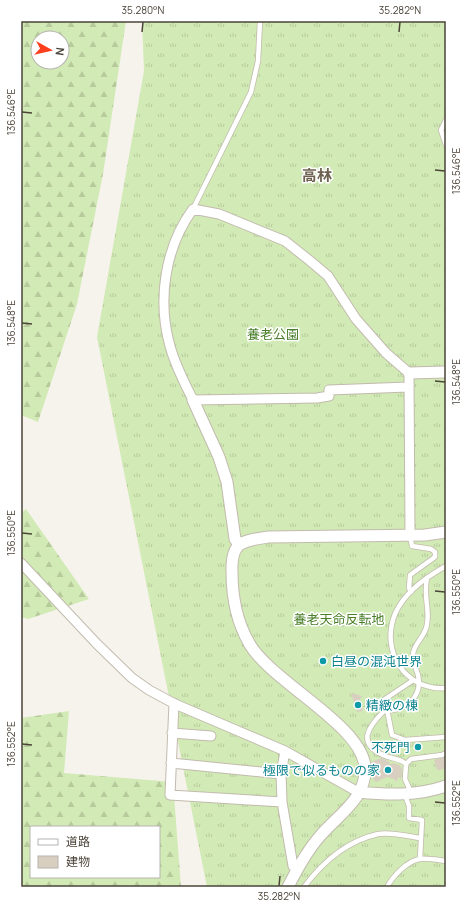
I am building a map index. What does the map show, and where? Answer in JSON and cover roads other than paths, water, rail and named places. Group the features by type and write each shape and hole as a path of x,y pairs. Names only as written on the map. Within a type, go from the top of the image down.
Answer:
{"street":[{"path":"239,544 235,539 227,482 219,457 177,369 165,327 164,303 168,263 175,238 193,209 219,214 285,241 328,276 356,319 386,353 409,373 446,372"},
{"path":"409,373 411,538"},
{"path":"193,400 317,398 329,396 329,390 408,387"},
{"path":"288,887 296,870 321,835 353,803 358,792 365,767 363,755 347,733 265,662 249,644 242,628 232,585 233,553 239,544 250,539 268,537 411,538 446,532"},
{"path":"21,563 97,644 132,678 149,690 174,703 285,751 358,792 433,790 446,786"},
{"path":"174,703 170,794 282,802"},
{"path":"172,733 211,736"},
{"path":"285,751 281,774 282,802 293,866 296,870"},
{"path":"171,763 281,774"}],"lane":[{"path":"193,209 251,92 258,61 260,21"},
{"path":"446,120 440,130 446,145"},
{"path":"411,538 412,546 431,549 435,552 435,557 410,575 409,588 411,592"},
{"path":"446,566 427,578 411,592 395,614 392,628 392,641 398,665 412,681 419,682 429,687 446,688"},
{"path":"406,764 402,760 383,755 369,745 368,733 372,724 384,711 395,710 412,702 416,697 419,682 413,654 415,647 424,635 428,623 425,600 427,578"},
{"path":"412,681 385,699 390,729 395,737 406,740 446,737"},
{"path":"420,859 422,820 409,818 409,806 405,779 406,764 411,760 446,753"},
{"path":"304,887 315,872 339,851 361,840 378,834 420,838"},
{"path":"386,887 393,877 411,863 420,859 446,861"}],"place":[{"name":"白昼の混沌世界","path":"323,661"},
{"name":"精緻の棟","path":"358,705"},
{"name":"不死門","path":"418,747"},
{"name":"極限で似るものの家","path":"388,770"}],"district":[{"name":"高林","path":"317,175"}],"park label":[{"name":"養老公園","path":"273,334"},
{"name":"養老天命反転地","path":"339,619"}]}
